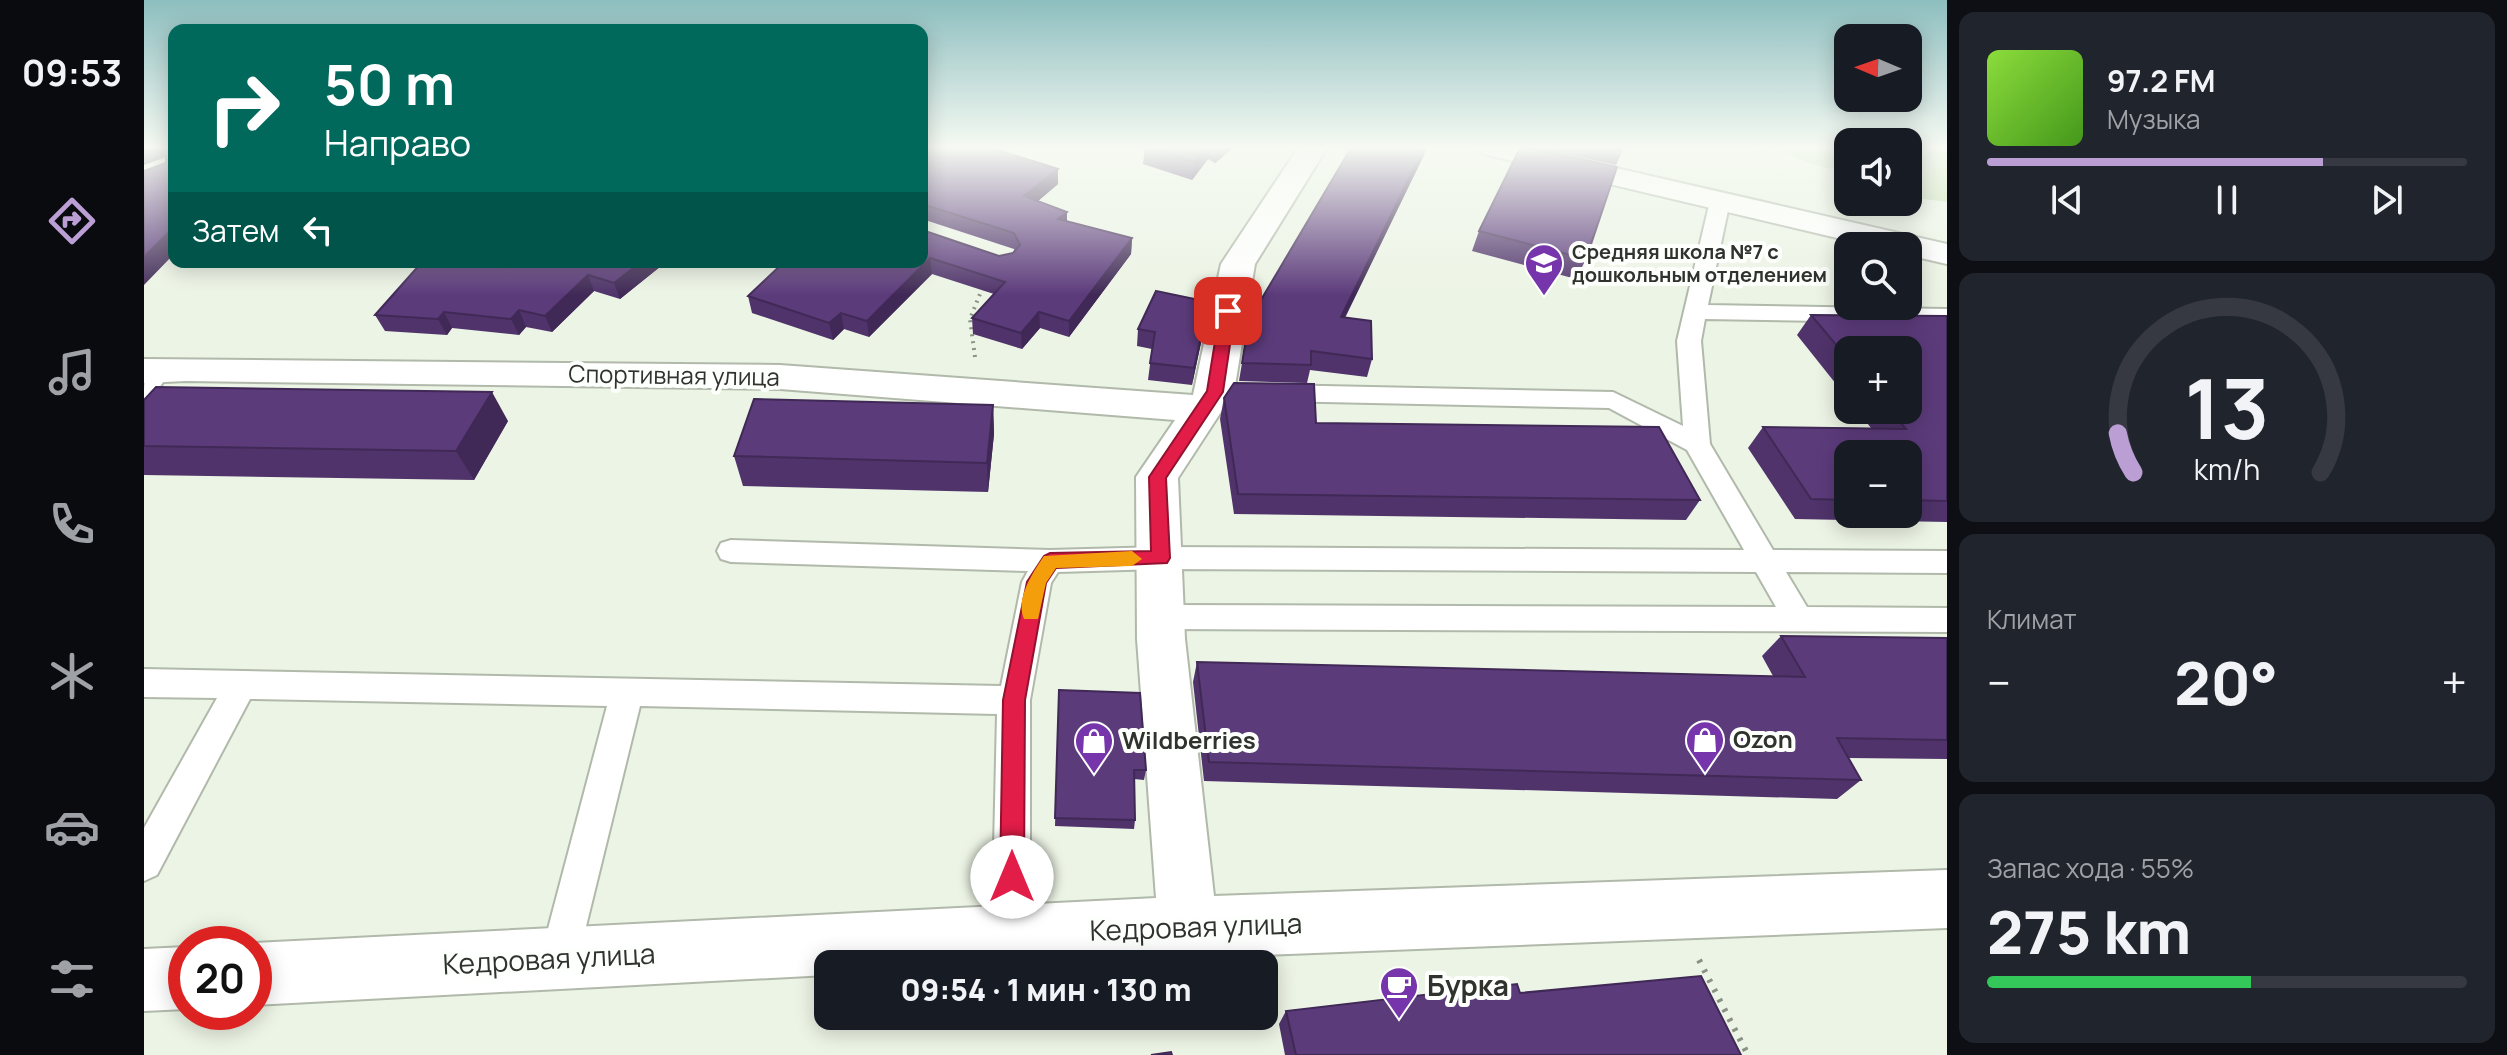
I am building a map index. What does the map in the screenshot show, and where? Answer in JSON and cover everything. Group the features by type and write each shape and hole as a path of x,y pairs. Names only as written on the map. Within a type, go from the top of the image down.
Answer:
{"street":[{"path":"1188,927 1161,617 1157,477 1209,400 1238,264 1281,197"},
{"path":"1704,197 1947,254"},
{"name":"Спортивная улица","path":"149,377 780,377 988,391 1209,400"},
{"name":"Кедровая улица","path":"272,973 1188,927 1947,899"},
{"path":"144,980 168,979"}],"lane":[{"path":"1720,201 1689,341 1697,444 1798,619"},
{"path":"1696,312 1947,316"},
{"path":"1209,400 1613,400 1697,444"},
{"path":"731,551 1050,561 1160,558 1947,562"},
{"path":"1011,936 1014,700 1037,582 1050,561"},
{"path":"1161,617 1947,620"},
{"path":"144,683 1014,700"},
{"path":"144,863 241,685"},
{"path":"559,959 627,692"}],"path":[{"path":"987,280 973,300 967,336 988,391"},
{"path":"1673,909 1748,1055"}],"green space":[{"path":"1922,197 1947,197 1947,202 1922,199"}],"building":[{"path":"144,197 168,197 168,233 144,257"},
{"path":"928,197 1027,197 1067,212 1058,219 1132,238 1069,321 1039,312 1021,333 972,318 1005,282 930,258 928,260 928,232 999,256 1013,253 1020,245 1014,233 928,206"},
{"path":"1322,197 1400,197 1341,317 1371,321 1372,359 1311,351 1311,365 1242,363 1251,309 1255,310"},
{"path":"1496,197 1607,197 1586,259 1479,231"},
{"path":"417,268 633,268 614,283 588,275 545,316 519,310 511,319 444,312 438,319 375,315"},
{"path":"778,268 920,268 867,321 841,313 829,323 748,296"},
{"path":"1156,291 1209,302 1194,368 1150,363 1155,332 1138,329"},
{"path":"1811,315 1834,315 1834,320 1922,320 1922,316 1947,316 1947,501 1922,500 1922,440 1834,440 1834,500 1811,499 1763,427 1906,429 1902,424 1922,424 1922,336 1834,336 1834,342"},
{"path":"1234,383 1314,384 1316,423 1659,427 1700,500 1238,494 1224,398"},
{"path":"156,387 492,392 456,451 144,446 144,400"},
{"path":"754,399 993,405 987,463 734,456"},
{"path":"1781,636 1947,638 1947,740 1837,738 1861,780 1209,762 1197,662 1805,677"},
{"path":"1059,690 1140,693 1146,770 1134,770 1135,820 1055,818"},
{"path":"1701,976 1741,1055 1296,1055 1286,1011 1517,984 1520,993"}],"slow traffic":[{"path":"1031,614 1037,582 1050,561 1132,559"}],"place":[{"name":"Средняя школа №7 с дошкольным отделением","path":"1544,297"},
{"name":"Ozon","path":"1705,774"},
{"name":"Wildberries","path":"1094,775"},
{"name":"Бурка","path":"1399,1020"}],"route":[{"path":"1012,877 1014,700 1037,582 1050,561 1160,558 1157,477 1215,392 1228,311"}]}
